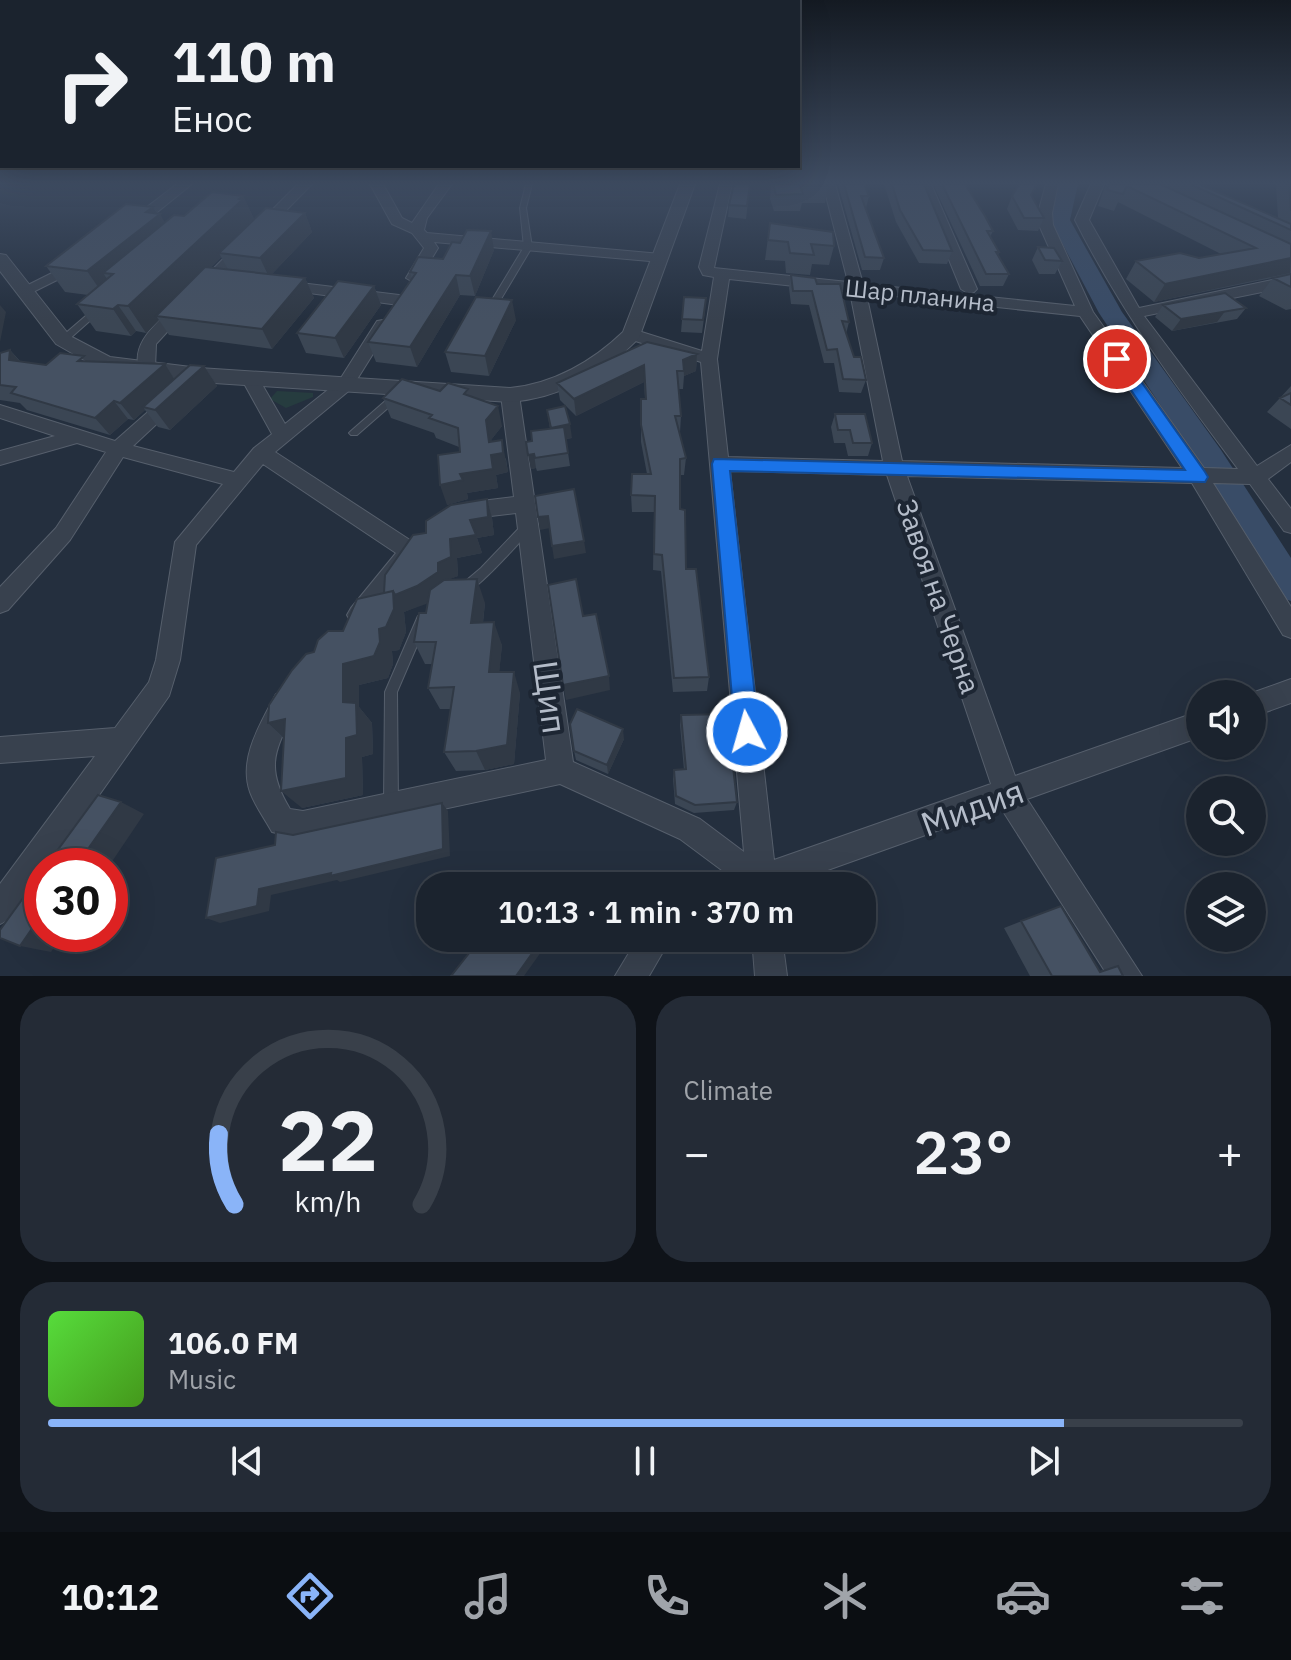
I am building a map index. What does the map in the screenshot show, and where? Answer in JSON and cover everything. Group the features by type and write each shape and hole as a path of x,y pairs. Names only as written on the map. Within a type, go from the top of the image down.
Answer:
{"street":[{"path":"117,236 126,230"},
{"path":"146,368 148,343 221,279 265,230"},
{"path":"0,909 160,688 168,660 186,542 261,453 345,385 431,248 411,230"},
{"path":"419,230 419,234"},
{"path":"0,259 63,340 105,363 199,375 521,394 563,383 616,350 632,334 671,230"},
{"path":"719,230 713,269 709,359 754,872"},
{"name":"Завоя на Черна","path":"841,230 856,283 894,467 1008,794 1126,976"},
{"path":"944,230 969,289"},
{"path":"1048,230 1082,306 1199,477 1291,628"},
{"path":"1086,230 1136,313 1291,525"},
{"path":"419,234 661,258"},
{"path":"24,291 67,272 93,253"},
{"name":"Шар планина","path":"713,269 1082,306"},
{"path":"1136,313 1291,281"},
{"name":"Шар планина","path":"856,283 969,289 1082,306"},
{"path":"275,285 399,300"},
{"path":"632,334 709,359"},
{"path":"0,603 63,534 118,449 199,375"},
{"path":"250,378 282,436"},
{"name":"Щип","path":"521,394 526,515 561,770 690,829 740,872"},
{"path":"0,411 118,449 236,480"},
{"path":"0,458 81,435"},
{"path":"720,464 1256,477 1291,452"},
{"path":"261,453 408,550"},
{"path":"344,631 372,601 408,550 434,524 460,511 526,515"},
{"path":"298,685 263,746 262,788 282,822 303,825 561,770"},
{"path":"1266,700 1291,691"},
{"name":"Мидия","path":"791,872 1186,729"},
{"path":"0,750 122,741"},
{"path":"631,976 647,952"},
{"path":"768,952 771,976"}],"lane":[{"path":"476,312 495,302 528,247 526,230"},
{"path":"63,340 108,302"},
{"path":"354,433 405,388"},
{"path":"451,597 485,571 526,515"},
{"path":"391,806 391,692 419,623 430,611"}],"green space":[{"path":"277,391 313,393 313,397 286,408 270,399"}],"building":[{"path":"93,230 140,230 87,271 46,266"},
{"path":"156,230 210,230 128,306 118,305 113,309 77,304 113,274 103,273"},
{"path":"243,230 288,230 260,258 219,253"},
{"path":"467,230 491,231 470,276 456,275 410,347 368,342 416,273 410,272 418,257 443,259 452,242 460,243"},
{"path":"769,230 816,230 833,232 834,246 811,244 814,255 790,253 788,242 768,240"},
{"path":"857,230 873,230 884,258 865,257"},
{"path":"911,230 943,230 952,251 923,250"},
{"path":"964,230 993,231 987,231 1009,274 986,274"},
{"path":"1218,230 1259,230 1291,244 1291,258 1165,284 1136,261 1180,253 1199,258 1256,248"},
{"path":"1038,247 1054,248 1062,261 1045,260"},
{"path":"205,267 305,278 262,329 156,316"},
{"path":"1291,274 1291,287 1273,278"},
{"path":"791,275 815,278 817,284 840,284 849,322 842,321 854,357 861,357 866,380 843,379 837,349 827,350 812,291 793,291"},
{"path":"338,281 374,286 335,338 297,333"},
{"path":"1225,293 1246,308 1181,319 1163,305"},
{"path":"476,297 512,300 485,356 445,352"},
{"path":"684,297 706,298 703,320 682,319"},
{"path":"647,342 697,354 683,360 684,371 677,371 681,416 675,416 686,458 680,459 680,509 685,510 686,569 696,569 709,677 674,678 662,555 654,554 655,496 631,495 632,474 651,474 641,425 641,399 646,399 644,365 574,399 557,383"},
{"path":"10,350 9,360 46,365 60,353 84,356 78,361 165,364 120,403 114,401 95,418 11,393 16,387 0,385 0,353"},
{"path":"190,365 204,366 155,410 143,407"},
{"path":"402,379 440,391 448,383 468,389 464,394 498,406 486,420 489,442 502,440 503,453 491,455 493,469 460,474 463,480 440,485 438,455 460,452 458,428 429,418 432,415 383,398"},
{"path":"1291,393 1291,405 1280,398"},
{"path":"565,406 570,424 551,428 547,410"},
{"path":"835,414 865,414 872,443 853,443 850,430 838,430"},
{"path":"564,427 568,453 535,458 534,454 528,455 526,442 532,441 531,431"},
{"path":"574,489 584,541 552,546 548,516 538,517 535,496"},
{"path":"487,499 488,517 470,520 476,535 450,539 451,557 438,563 438,572 417,586 395,595 393,591 384,593 385,575 413,535 426,533 426,521 451,505"},
{"path":"477,579 471,623 494,622 489,672 514,672 507,745 476,751 444,752 454,687 428,688 436,642 414,642 419,613 426,613 430,590 444,580"},
{"path":"576,579 583,616 596,614 609,676 563,685 548,585"},
{"path":"393,591 394,609 386,627 379,629 380,642 374,656 343,664 343,702 356,703 357,735 346,738 346,778 281,791 285,719 268,723 269,705 292,670 306,654 314,652 318,640 328,631 343,631 357,599"},
{"path":"577,709 623,729 607,765 574,751 570,724"},
{"path":"727,714 737,802 695,805 676,796 674,770 686,769 681,715"},
{"path":"98,795 121,802 89,848 59,848"},
{"path":"442,803 443,849 259,889 257,906 206,918 216,858 275,845 276,832 293,835"},
{"path":"24,897 24,940 20,946 0,938 0,930"},
{"path":"1061,906 1100,972 1118,966 1123,976 1052,976 1021,921"},
{"path":"470,952 533,952 516,976 451,976"}],"waterway":[{"path":"1065,230 1111,313 1211,458 1291,587"}],"route":[{"path":"747,732 720,464 1199,477 1117,359"}]}
